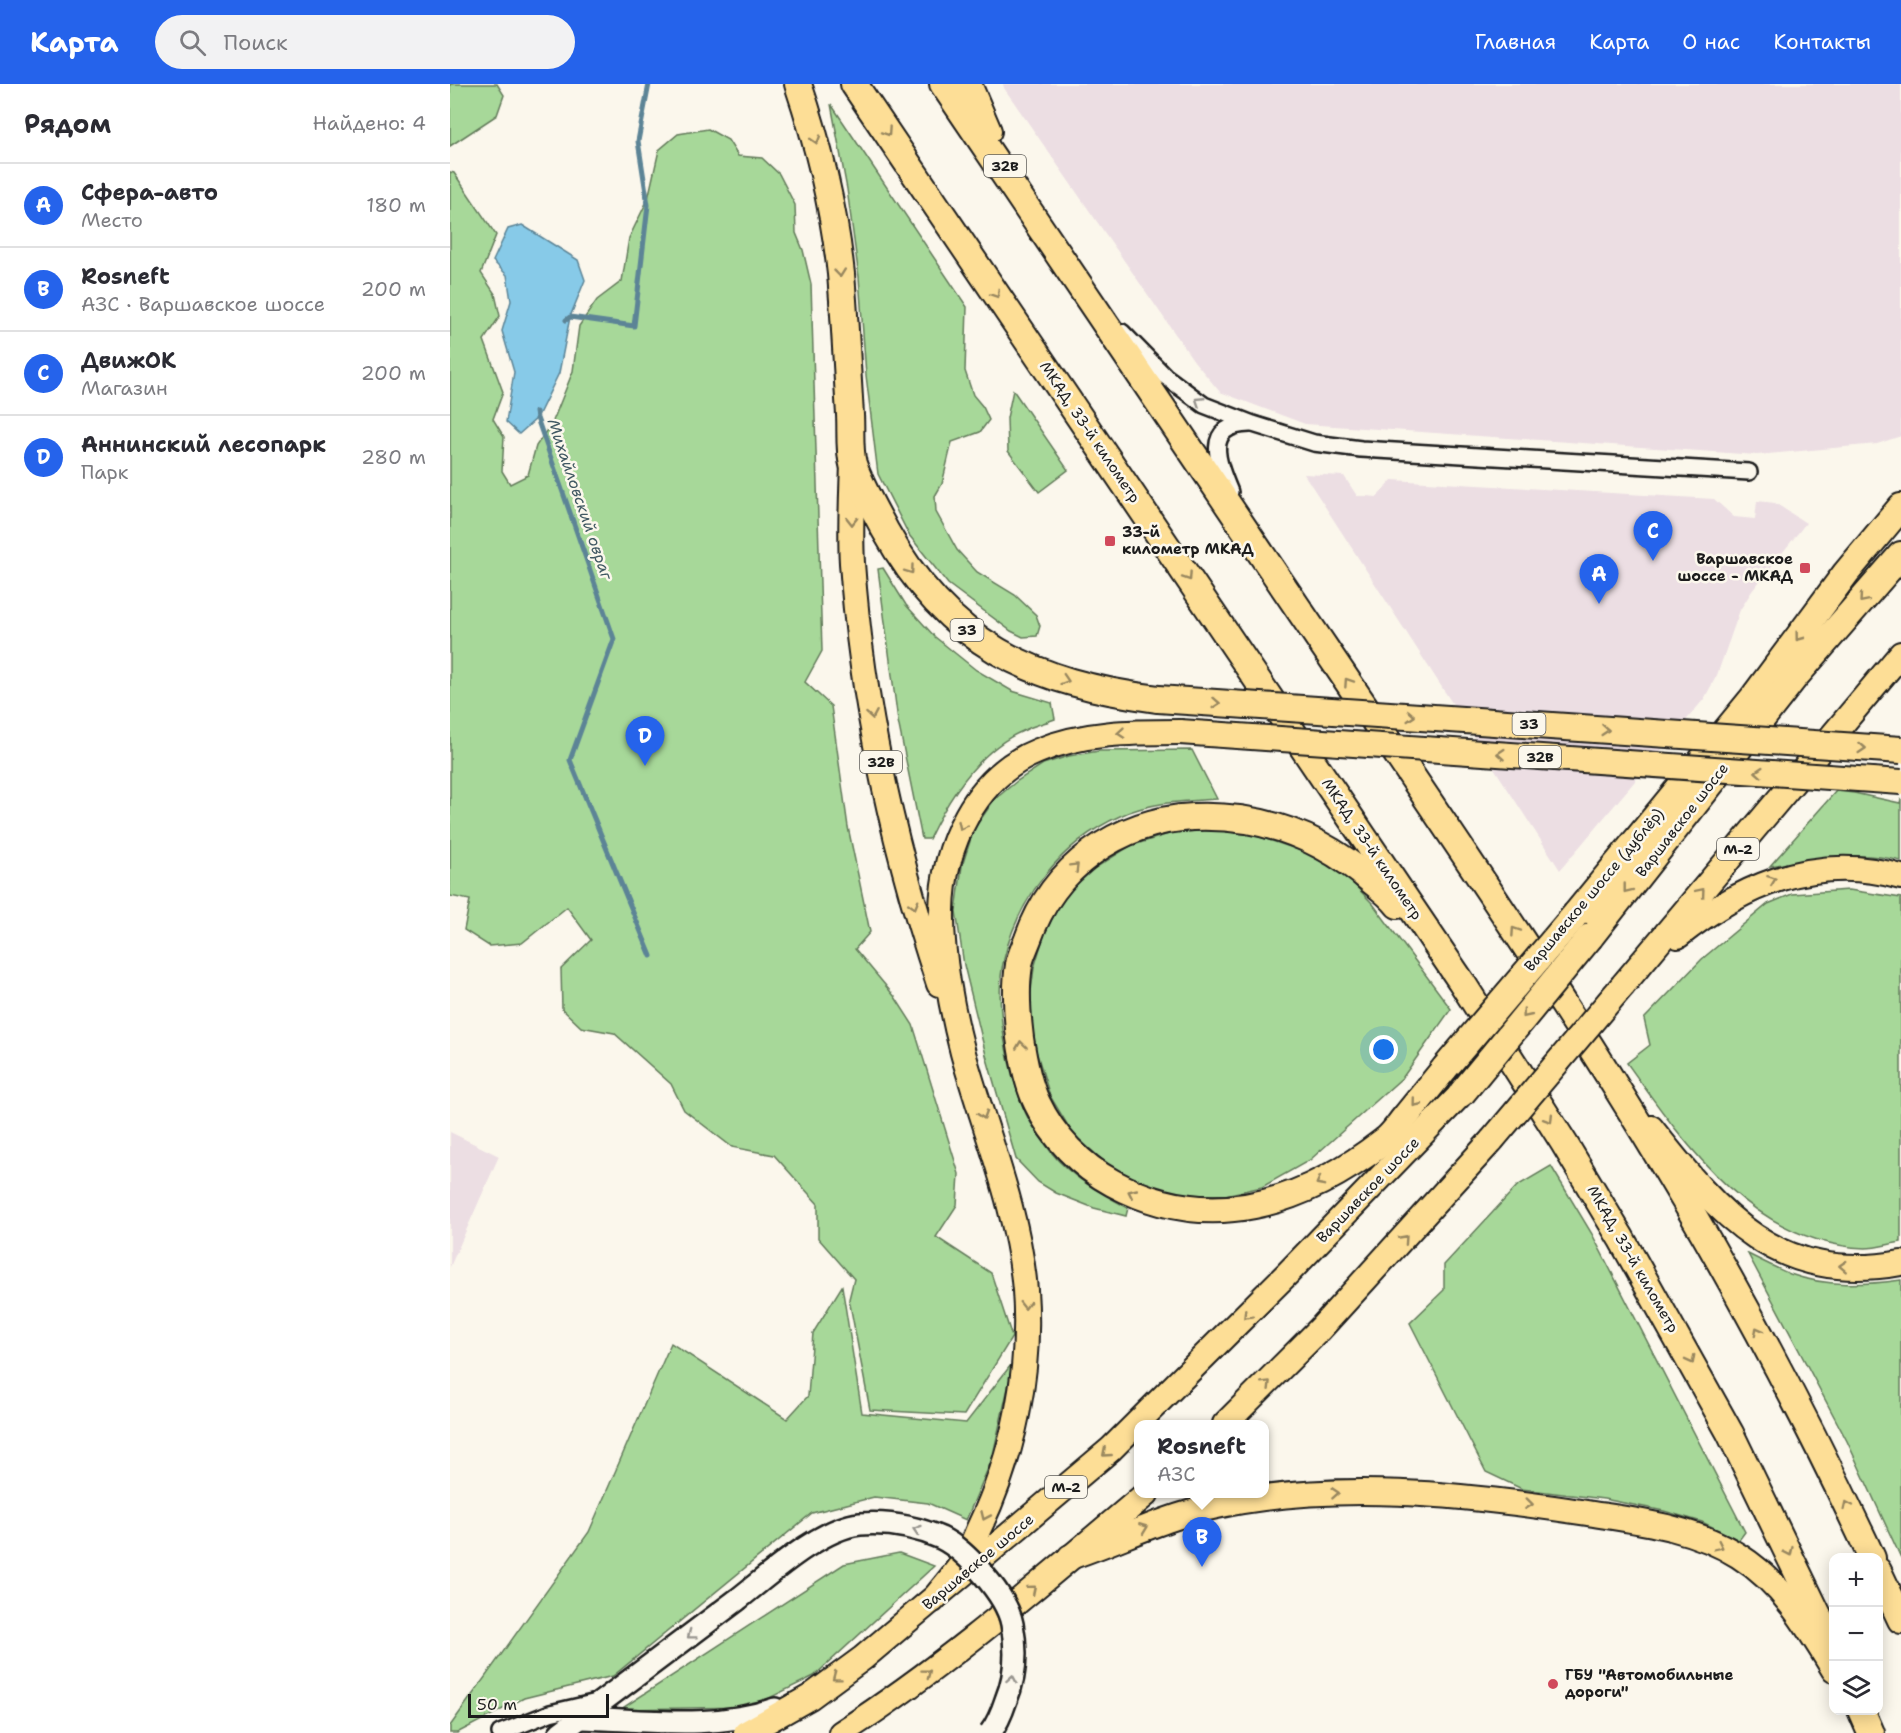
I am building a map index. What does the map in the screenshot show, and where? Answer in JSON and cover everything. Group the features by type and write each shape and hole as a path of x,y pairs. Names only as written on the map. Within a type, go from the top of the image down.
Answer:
{"highway":[{"name":"32B","path":"798,84 821,157 841,274 853,463"},
{"name":"МКАД, 33-й километр","path":"854,84 1461,981 1564,1143 1679,1338 1730,1433 1829,1640"},
{"path":"943,84 1423,793 1575,1023 1685,1200 1743,1302 1795,1400 1870,1553"},
{"name":"32B","path":"968,84 999,154 1051,244"},
{"name":"33","path":"853,463 899,554 927,592 958,623 992,649 1031,669 1073,683 1118,694 1158,699 1901,750"},
{"name":"Варшавское шоссе (дублёр)","path":"1387,1139 1753,698 1846,573 1901,507"},
{"name":"Варшавское шоссе","path":"1462,1094 1590,937 1794,678 1901,555"},
{"path":"1387,1139 1343,1170 1308,1188 1268,1203 1227,1210 1183,1208 1137,1196 1096,1174 1061,1142 1036,1102 1022,1054 1016,1010 1019,964 1033,923 1054,888 1088,854 1130,830 1174,818 1216,816 1262,822 1307,837 1351,863 1394,900 1461,981"},
{"path":"1883,1582 1901,1620"},
{"path":"1862,1715 1871,1733"}],"main road":[{"name":"32B","path":"853,463 852,561 863,663 886,795 921,930 964,1056"},
{"name":"М-2","path":"1230,1420 1320,1329 1492,1140 1901,654"},
{"name":"32B","path":"964,1056 947,970 942,910 951,854 962,824 982,792 1007,768 1036,751 1067,741 1098,735 1180,732 1901,782"},
{"path":"1623,985 1661,948 1706,913 1746,891 1783,876 1819,871 1859,870 1901,877"},
{"path":"1575,1023 1688,1175 1727,1216 1759,1240 1793,1256 1829,1266 1865,1268 1901,1263"},
{"path":"933,1599 964,1560 1006,1462 1019,1405 1025,1348 1025,1290 1016,1234 996,1155 964,1056"},
{"name":"Варшавское шоссе","path":"1140,1420 1288,1273 1462,1094"},
{"name":"Варшавское шоссе (дублёр)","path":"1288,1273 1387,1139"},
{"name":"Варшавское шоссе","path":"746,1733 810,1697 863,1658 1111,1449 1134,1426"},
{"path":"1269,1497 1366,1491 1528,1504 1666,1526 1704,1539 1738,1555 1764,1575 1783,1594 1808,1626 1829,1663"},
{"path":"841,1733 884,1706 970,1640 1141,1498"},
{"path":"1070,1557 1150,1526 1210,1508 1257,1498"},
{"path":"560,1733 792,1557 826,1535 859,1524 903,1526 942,1539 971,1560 994,1587 1012,1622 1016,1656 1011,1688 996,1726 990,1733"},
{"path":"582,1718 690,1722 731,1721 751,1717 810,1697"},
{"path":"862,1733 884,1706"}],"street":[{"path":"1077,282 1165,376 1204,405 1253,424 1314,443 1361,449 1749,472"},
{"path":"1253,424 1237,424 1224,430 1217,444 1218,462 1235,506 1267,563"},
{"path":"500,1733 550,1713 606,1700"}],"shaded area":[{"path":"1003,84 1901,84 1901,436 1877,444 1757,455 1305,424 1220,392 1194,361"},
{"path":"1304,474 1344,476 1357,496 1377,497 1392,480 1714,499 1734,517 1755,519 1757,501 1775,503 1806,523 1752,591 1740,610 1717,675 1704,699 1560,870"},
{"path":"450,1132 499,1156 450,1267"}],"green space":[{"path":"450,84 497,84 504,95 497,115 450,146"},
{"path":"831,104 967,307 965,371 973,395 983,407 989,420 980,432 952,442 942,484 935,496 936,512 957,550 977,572 1015,595 1036,615 1040,626 1037,636 1023,637 1011,631 948,584 909,535 878,474 866,375 859,277 847,189"},
{"path":"708,129 728,140 738,156 762,158 779,174 795,205 796,233 803,250 811,284 822,651 805,682 831,706 848,827 870,932 855,949 895,997 913,1025 959,1174 957,1205 936,1237 991,1273 1012,1337 964,1415 870,1410 849,1299 854,1279 818,1238 818,1204 774,1155 732,1147 684,1110 671,1084 614,1033 581,1027 562,1009 561,969 591,940 567,907 522,943 489,946 464,930 470,900 450,896 450,172 454,173 496,235 481,273 495,294 500,316 484,340 503,392 493,419 504,437 502,471 510,484 528,475 536,446 553,421 573,371 579,326 597,300 622,281 629,238 648,199 659,150 678,134"},
{"path":"1013,390 1068,470 1039,492 1008,451 1007,418"},
{"path":"883,568 906,605 935,637 976,670 1012,691 1052,703 1055,719 1008,738 993,749 956,791 929,839 922,839 898,721 878,569"},
{"path":"1192,750 1217,799 1167,803 1131,811 1099,827 1079,841 1046,874 1032,894 1011,936 1001,977 1001,1017 1004,1038 1013,1079 1028,1119 1059,1161 1086,1184 1128,1208 1126,1216 1094,1208 1056,1193 1038,1182 1016,1159 986,1055 964,965 956,911 962,866 974,829 994,800 1043,764 1069,756 1099,751"},
{"path":"1836,791 1900,803 1901,799 1901,861 1852,856 1818,858 1770,866"},
{"path":"1213,830 1254,835 1302,851 1344,874 1373,904 1451,1009 1403,1077 1310,1160 1262,1187 1225,1195 1182,1195 1140,1182 1107,1164 1073,1134 1050,1096 1036,1051 1029,1007 1034,968 1045,932 1064,896 1095,868 1130,846 1172,833"},
{"path":"1849,890 1901,898 1901,1242 1869,1248 1825,1242 1789,1229 1756,1209 1726,1185 1699,1157 1627,1063 1650,1045 1644,1019 1702,959 1768,904 1792,894"},
{"path":"1551,1166 1592,1234 1745,1532 1739,1540 1702,1522 1664,1511 1604,1499 1522,1489 1486,1472 1410,1323 1444,1290 1444,1265 1517,1186"},
{"path":"1748,1254 1790,1274 1817,1281 1860,1284 1901,1280 1901,1558 1847,1441"},
{"path":"842,1286 862,1413 966,1423 1014,1361 992,1459 966,1520 928,1503 874,1497 812,1513 613,1676 524,1698 457,1733 450,1733 450,1726 589,1532 671,1343 787,1419 808,1396 813,1333"},
{"path":"899,1553 934,1566 814,1676 751,1707 621,1709 844,1564"}],"water":[{"path":"522,225 578,260 585,280 570,317 559,373 537,418 519,434 506,422 514,372 502,331 511,301 507,275 493,261 508,229"}],"waterway":[{"name":"Михайловский овраг","path":"566,320 570,317 634,326 648,205 638,141 649,84"},
{"name":"Михайловский овраг","path":"536,412 614,639 570,760 651,956"}],"place":[{"name":"33-й километр МКАД","path":"1110,541"},
{"name":"ДвижОК","path":"1653,561"},
{"name":"Варшавское шоссе - МКАД","path":"1805,568"},
{"name":"Сфера-авто","path":"1599,604"},
{"name":"Аннинский лесопарк","path":"645,766"},
{"name":"Rosneft","path":"1202,1567"},
{"name":"ГБУ \"Автомобильные дороги\"","path":"1553,1684"}]}
